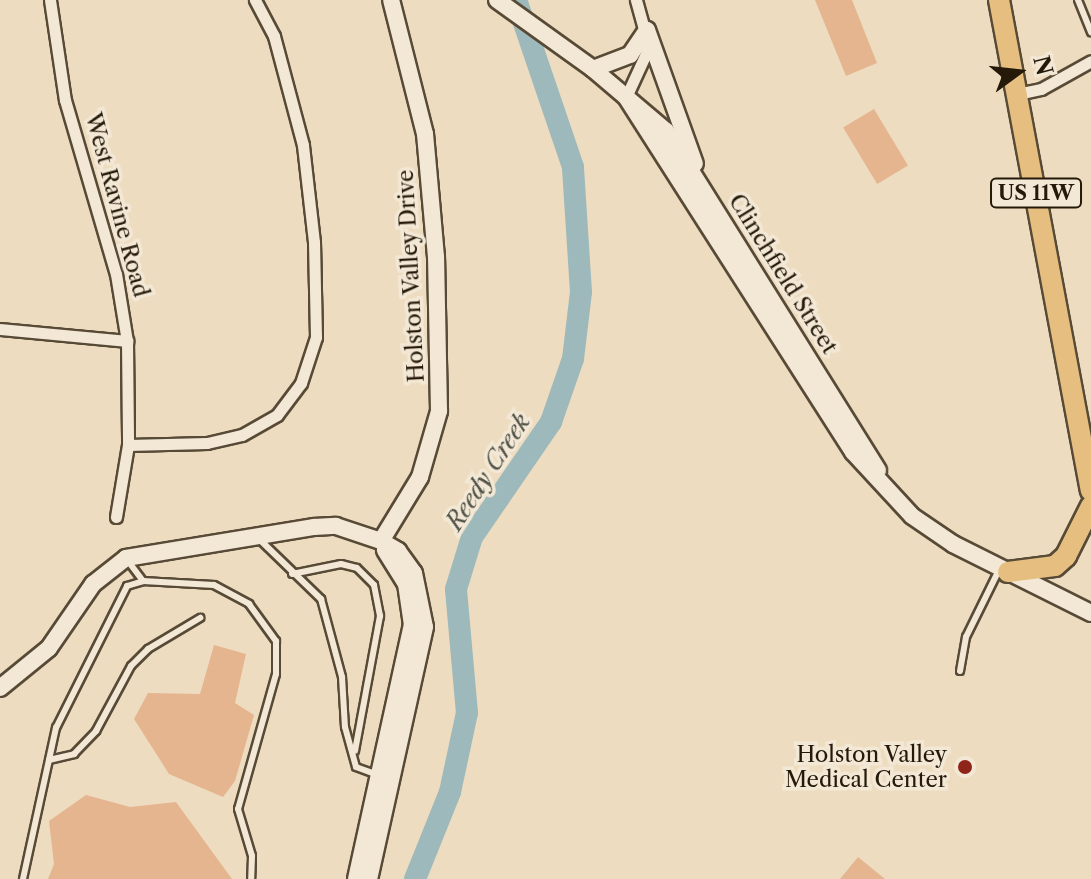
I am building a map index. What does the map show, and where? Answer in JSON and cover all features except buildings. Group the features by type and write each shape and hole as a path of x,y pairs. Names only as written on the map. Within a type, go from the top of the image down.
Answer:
{"highway":[{"name":"US 11W","path":"999,0 1091,490"},
{"path":"1004,570 1055,566 1066,556 1091,506"}],"main road":[{"path":"382,0 401,31"},
{"name":"Holston Valley Drive","path":"381,541 420,477 439,411 436,257 425,134 391,0"},
{"path":"398,0 401,31"},
{"name":"Clinchfield Street","path":"497,0 593,69 666,131 861,439 886,487"},
{"path":"593,69 630,55 647,30"},
{"path":"647,30 705,193"},
{"name":"Clinchfield Street","path":"626,97 849,447 912,516 1004,570 1091,613"},
{"path":"0,688 49,648 93,584 126,558 336,526 381,541 409,564 425,614 356,879"},
{"path":"369,879 385,776"}],"street":[{"name":"West Ravine Road","path":"50,0 65,100 116,274 127,341 128,445 116,517"},
{"path":"128,445 207,443 242,435 277,415 293,393 316,337 314,242 303,145 274,36 255,0"},
{"path":"626,97 648,56 647,30 636,0"},
{"path":"1017,94 1041,89 1091,61"},
{"path":"0,329 127,341"}],"lane":[{"path":"1078,0 1088,15 1091,32"},
{"path":"256,536 321,599 327,612 342,677 345,727 356,767 385,776"},
{"path":"126,558 143,581"},
{"path":"292,574 341,564 357,568 374,585 380,616 354,752"},
{"path":"960,671 966,637 1004,570"},
{"path":"23,879 56,728 127,586 143,581 214,585 249,604 276,641 276,674 238,809 252,856 251,879"},
{"path":"49,760 74,754 96,731 131,666 148,649 200,618"}],"waterway":[{"name":"Reedy Creek","path":"415,879 450,792 467,713 456,589 472,537 551,422 573,359 581,292 573,167 516,0"}],"place":[{"name":"Holston Valley Medical Center","path":"965,767"}]}
